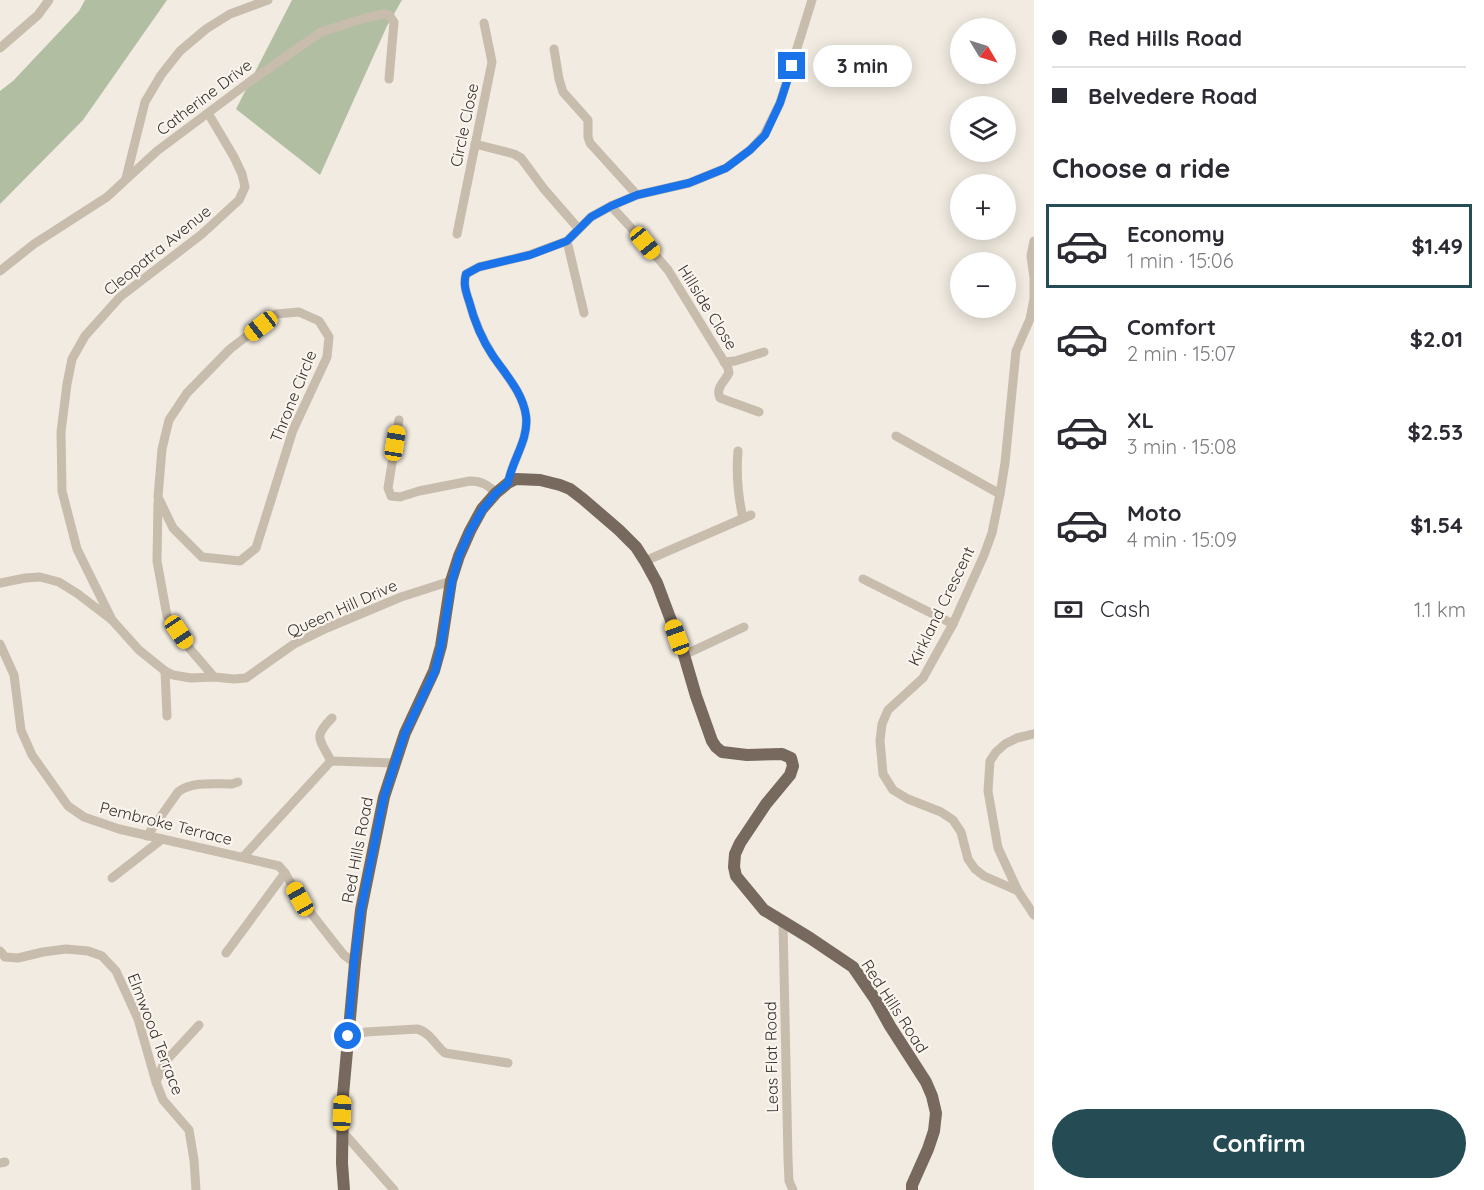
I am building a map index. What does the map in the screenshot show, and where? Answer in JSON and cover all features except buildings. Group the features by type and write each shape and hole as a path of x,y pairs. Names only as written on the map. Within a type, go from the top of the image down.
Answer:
{"main road":[{"name":"Red Hills Road","path":"344,1190 343,1095 354,963 363,899 384,797 405,733 435,671 452,581 459,556 470,531 496,493 508,483 525,479 540,480 570,489 636,547 657,583 716,747 723,752 747,755 782,754 790,758 793,766 790,775 766,804 740,843 735,854 735,876 764,910 853,967 926,1082 936,1113 934,1131 912,1190"}],"street":[{"path":"0,48 38,15 49,0"},
{"path":"126,178 145,102 161,75 180,51 206,29 230,14 268,0"},
{"path":"508,483 525,435 526,415 516,390 478,329 465,289 466,274 479,267 530,255 567,241 591,217 611,206 637,195 689,183 726,168 750,150 765,135 780,103 812,0"},
{"name":"Catherine Drive","path":"0,271 34,244 107,197 157,151 321,32 365,18 384,14 392,17 394,22 389,79"},
{"name":"Circle Close","path":"457,234 492,62 484,23"},
{"path":"554,49 563,92 588,120 590,143 637,195"},
{"name":"Cleopatra Avenue","path":"112,620 77,549 62,491 61,432 67,384 72,359 85,336 120,297 202,234 239,200 245,187 242,174 208,113"},
{"path":"475,144 521,158 578,228"},
{"name":"Hillside Close","path":"611,206 668,270 724,362 729,373 718,389 717,393 720,398 759,412"},
{"path":"567,241 584,313"},
{"name":"Kirkland Crescent","path":"1018,891 984,876 975,869 968,859 961,832 953,820 893,790 883,774 880,741 882,724 888,710 924,678 952,624 992,533 1000,494 1017,351 1030,320 1034,298 1031,256 1034,241"},
{"name":"Throne Circle","path":"158,497 172,528 202,557 240,561 256,548 293,430 327,357 329,337 319,321 299,312 276,314 230,350 187,393 170,420 162,449 158,497 157,561 167,616 190,649 214,677"},
{"path":"724,362 764,352"},
{"path":"399,420 388,488 391,496 400,497 470,481 486,484 496,493"},
{"path":"896,436 1000,494"},
{"path":"645,561 747,516 738,497 738,451"},
{"name":"Queen Hill Drive","path":"0,583 40,577 59,582 112,620 139,650 165,671 191,678 234,679 246,678 294,644 327,628 401,597 452,581"},
{"path":"863,579 952,624"},
{"path":"684,655 744,627"},
{"name":"Pembroke Terrace","path":"0,644 14,675 21,730 32,755 68,806 84,817 119,829 279,866 285,873"},
{"path":"165,671 167,716"},
{"path":"331,761 321,742 320,730 332,718"},
{"path":"1034,734 1017,738 996,752 990,761 988,790 998,848 1018,891 1034,915"},
{"path":"243,857 331,761 394,763"},
{"path":"147,836 181,789 190,786 238,782"},
{"path":"112,878 161,840"},
{"path":"226,953 285,873 300,899 338,948 354,963"},
{"name":"Leas Flat Road","path":"783,922 788,1159 789,1181 793,1190"},
{"name":"Elmwood Terrace","path":"0,951 5,957 18,958 43,952 88,951 102,956 116,970 138,1019 163,1100 189,1130 196,1190"},
{"path":"156,1082 164,1063 199,1025"},
{"path":"348,1036 366,1032 417,1029 425,1031 445,1053 508,1063"},
{"path":"342,1131 394,1190"}],"green space":[{"path":"85,0 167,0 83,120 0,204 0,91 13,81 79,11"},
{"path":"292,0 402,0 387,26 320,175 236,109"}],"route":[{"path":"348,1036 361,910 384,797 394,763 405,733 435,671 459,556 483,509 508,483 525,435 526,415 521,400 478,329 465,289 466,274 479,267 530,255 567,241 591,217 637,195 689,183 726,168 765,135 780,103 792,66"}]}
